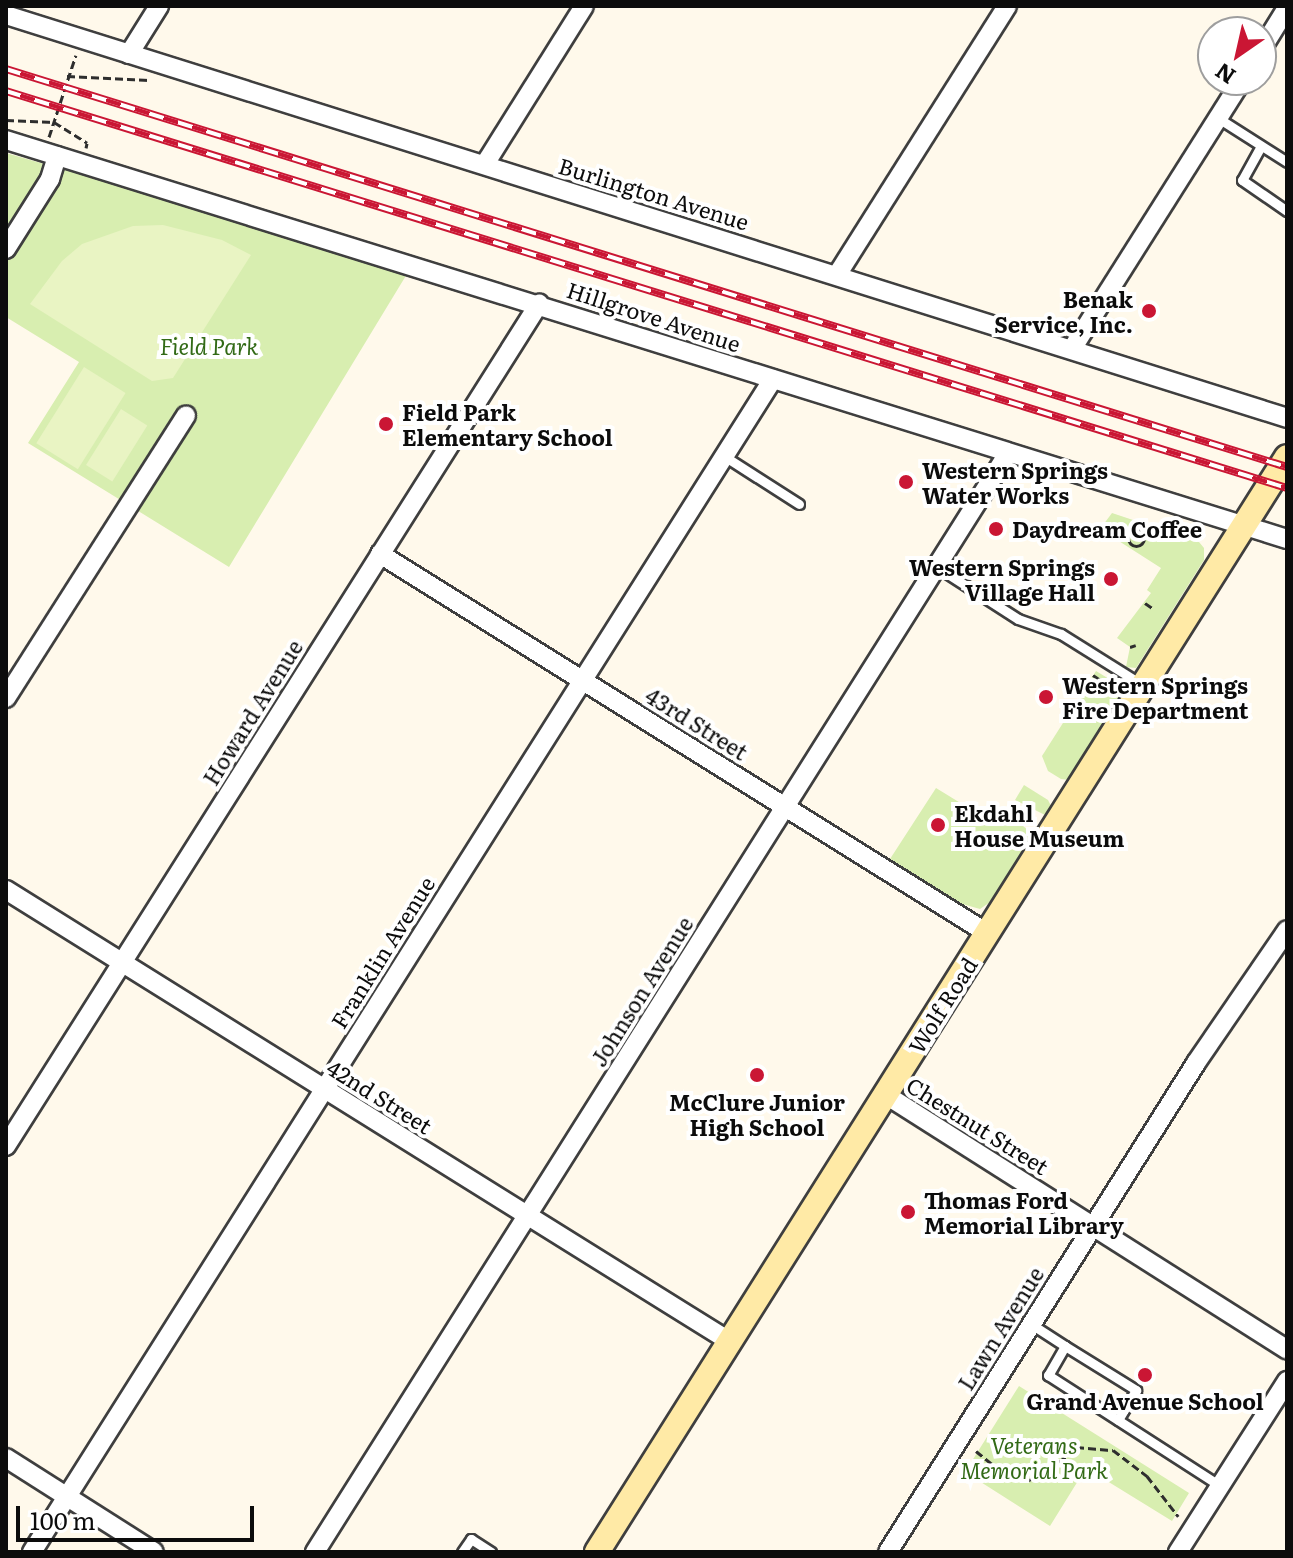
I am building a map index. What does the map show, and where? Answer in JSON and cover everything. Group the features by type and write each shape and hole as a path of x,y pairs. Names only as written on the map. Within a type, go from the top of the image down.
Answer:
{"main road":[{"name":"Wolf Road","path":"597,1552 1287,457"}],"street":[{"path":"129,54 159,6"},
{"path":"485,164 584,6"},
{"path":"837,275 1007,6"},
{"name":"Burlington Avenue","path":"6,15 1287,418"},
{"path":"1072,349 1232,96"},
{"name":"Hillgrove Avenue","path":"6,140 55,147 1007,455 1287,539"},
{"path":"6,249 50,179 55,147"},
{"name":"Howard Avenue","path":"6,1146 539,304"},
{"name":"Franklin Avenue","path":"32,1552 773,379"},
{"path":"6,698 186,415"},
{"name":"Johnson Avenue","path":"315,1552 1007,455"},
{"name":"43rd Street","path":"380,554 987,933"},
{"name":"42nd Street","path":"6,890 729,1341"},
{"name":"Lawn Avenue","path":"888,1552 1093,1226 1287,930"},
{"name":"Chestnut Street","path":"886,1095 1287,1349"},
{"path":"1178,1552 1287,1381"},
{"path":"6,1458 154,1552"}],"lane":[{"path":"1218,118 1287,162"},
{"path":"1261,146 1242,180 1287,211"},
{"path":"724,456 799,504"},
{"path":"937,567 1018,619 1061,634 1144,686"},
{"path":"1031,1324 1136,1390 1118,1420"},
{"path":"1065,1346 1048,1375 1220,1486"},
{"path":"462,1552 471,1539 491,1552"}],"path":[{"path":"55,147 54,122 74,54"},
{"path":"67,76 149,80"},
{"path":"6,120 54,122 87,143 86,153 79,150"},
{"path":"1140,531 1129,533 1130,546 1142,542 1140,531 1145,522"},
{"path":"1145,603 1154,609"},
{"path":"1130,647 1136,645"},
{"path":"1093,675 1117,691"},
{"path":"976,1451 1008,1477 1027,1481 1050,1470 1076,1447 1113,1450 1147,1476 1178,1516"}],"green space":[{"name":"Field Park","path":"6,153 410,269 229,567 28,443 79,362 6,317"},
{"path":"163,225 222,240 251,255 173,378 152,381 30,304 62,261 82,244 133,226"},
{"path":"84,367 126,393 78,469 36,443"},
{"path":"121,409 147,425 112,481 86,465"},
{"path":"1112,513 1199,542 1204,548 1204,560 1136,668 1126,667 1130,647 1117,638 1151,593 1147,590 1161,568 1100,529"},
{"path":"1096,671 1124,688 1070,780 1061,779 1048,771 1042,756"},
{"path":"1024,785 1048,800 1052,808 1047,816 1015,800"},
{"path":"936,788 998,826 1004,817 1012,817 1034,835 993,900 980,909 959,903 890,859"},
{"name":"Veterans Memorial Park","path":"1019,1386 1189,1493 1172,1521 1086,1468 1050,1526 965,1472"}],"railway":[{"path":"6,69 1287,467"},
{"path":"6,91 1287,488"}],"place":[{"name":"Benak Service, Inc.","path":"1149,311"},
{"name":"Field Park Elementary School","path":"386,424"},
{"name":"Western Springs Water Works","path":"906,482"},
{"name":"Daydream Coffee","path":"996,529"},
{"name":"Western Springs Village Hall","path":"1111,579"},
{"name":"Western Springs Fire Department","path":"1046,697"},
{"name":"Ekdahl House Museum","path":"938,825"},
{"name":"McClure Junior High School","path":"757,1075"},
{"name":"Thomas Ford Memorial Library","path":"908,1212"},
{"name":"Grand Avenue School","path":"1145,1375"}]}
